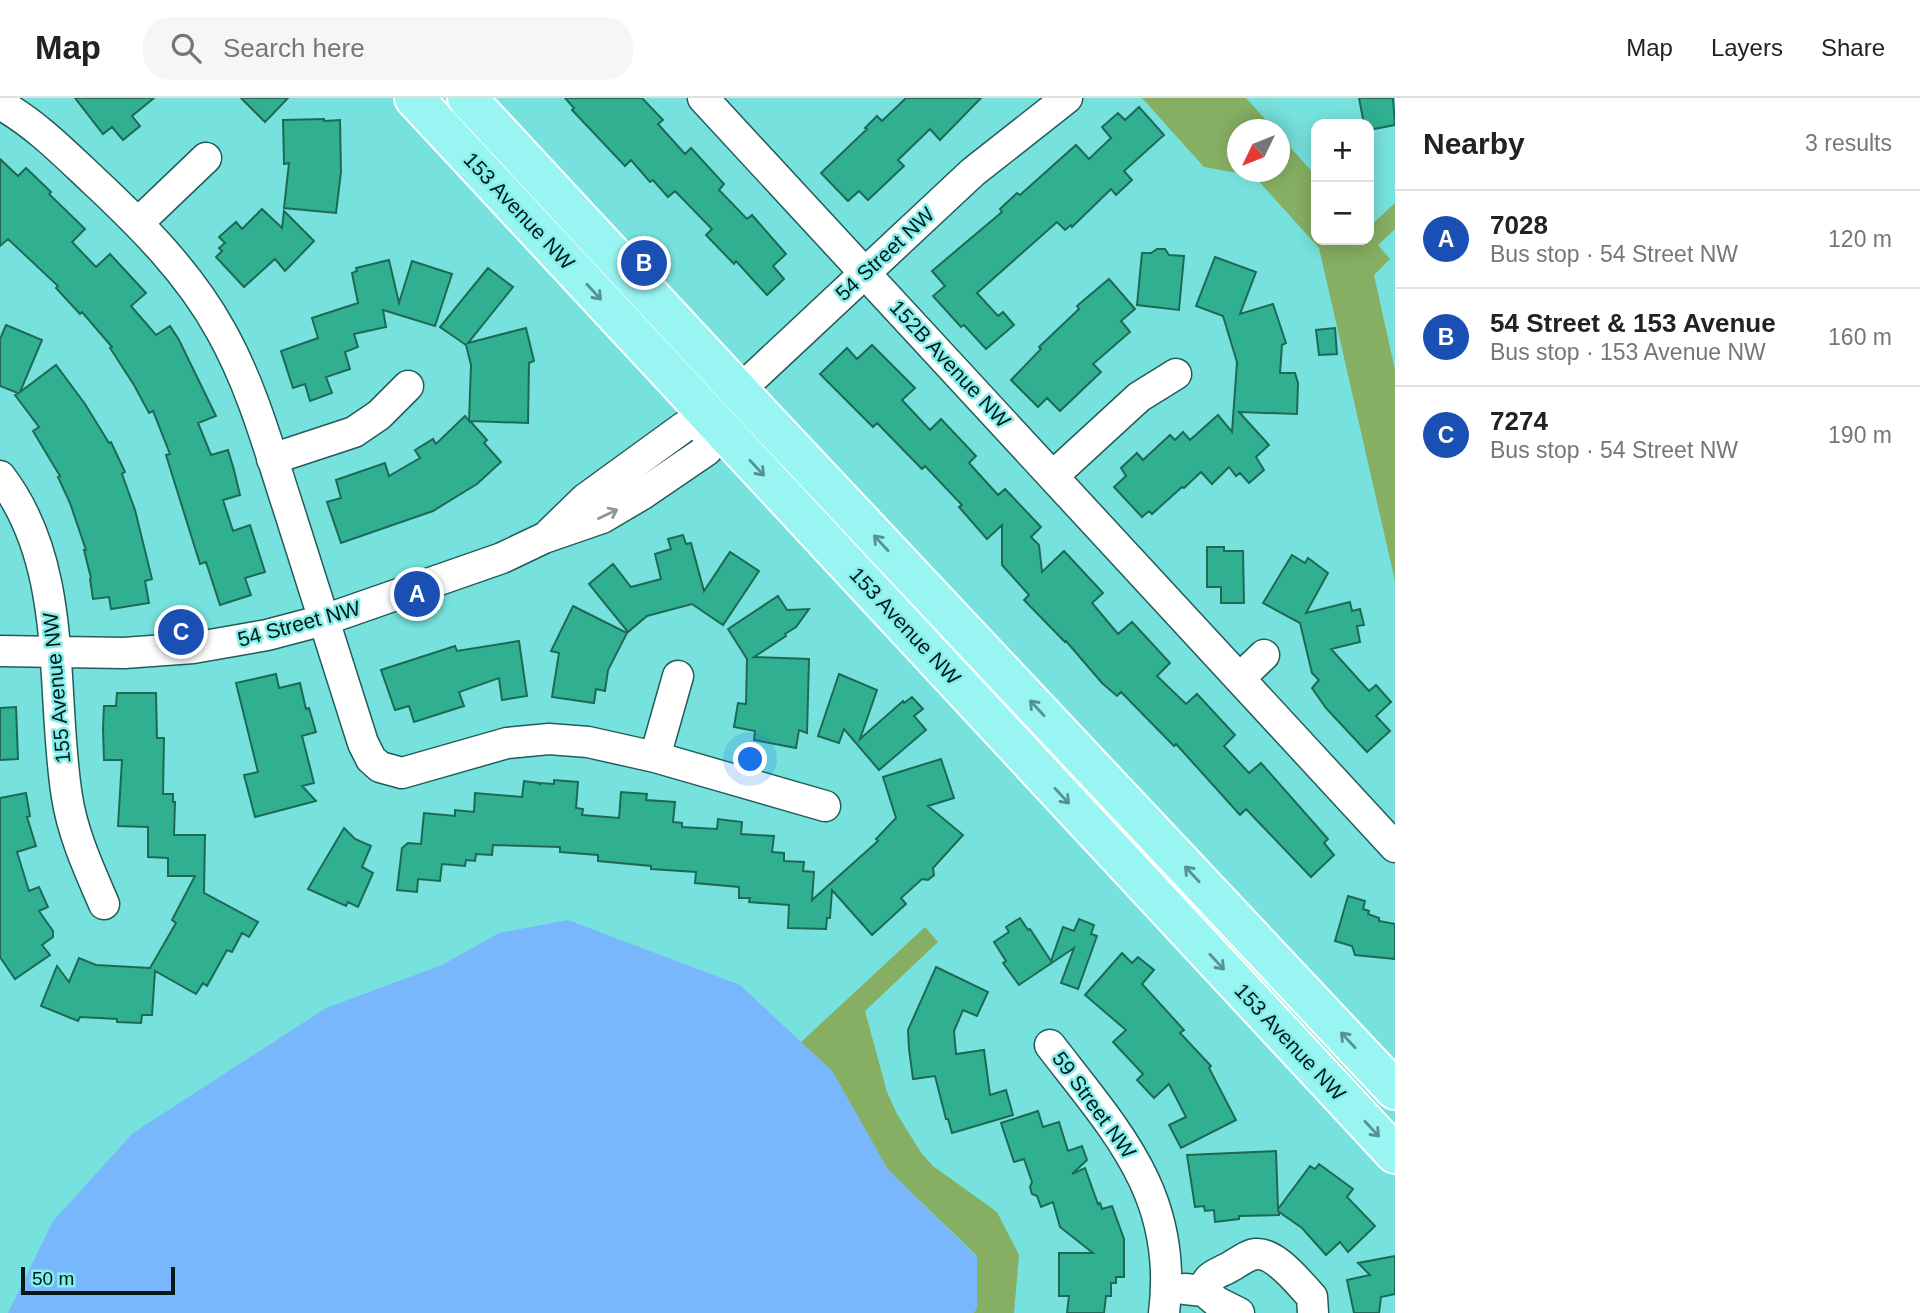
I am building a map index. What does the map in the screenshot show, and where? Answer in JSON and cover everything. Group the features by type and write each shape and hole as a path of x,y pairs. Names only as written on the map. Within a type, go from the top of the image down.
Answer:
{"main road":[{"name":"153 Avenue NW","path":"414,98 1395,1154"},
{"name":"153 Avenue NW","path":"467,98 1395,1090"}],"street":[{"name":"152B Avenue NW","path":"703,98 1395,846"},
{"name":"54 Street NW","path":"0,650 124,653 193,648 267,635 324,620 502,558 544,538 602,518 674,474 707,450 711,418 974,172 1067,98"},
{"path":"0,104 16,113 52,142 138,223 171,259 220,330 253,402 363,743 371,759 380,767 392,772 415,771 507,743 549,739 587,742 655,757 825,806"},
{"path":"138,223 206,158"},
{"path":"1053,476 1139,397 1176,374"},
{"path":"272,458 354,432 379,415 408,386"},
{"name":"155 Avenue NW","path":"0,476 14,495 32,533 50,605 67,800 83,856 103,904"},
{"path":"1240,678 1264,655"},
{"path":"655,757 678,676"},
{"name":"59 Street NW","path":"1050,1045 1120,1135 1135,1159 1156,1213 1163,1247 1166,1300 1204,1291 1217,1303 1239,1313"},
{"path":"1204,1291 1205,1281 1213,1275 1254,1254 1265,1255 1285,1268 1312,1297 1313,1313"}],"green space":[{"path":"1142,98 1246,98 1265,119 1227,119 1227,171 1204,167"},
{"path":"1290,147 1311,170 1311,239 1259,182 1290,182"},
{"path":"1395,203 1395,229 1378,245 1390,259 1374,275 1395,370 1395,581 1316,245 1374,245 1374,222"},
{"path":"925,927 938,942 865,1011 887,1092 897,1114 922,1154 933,1166 997,1212 1019,1255 1014,1313 973,1313 977,1308 977,1256 888,1170 832,1071 801,1042"}],"water":[{"path":"568,920 740,985 832,1071 888,1170 977,1257 977,1308 973,1313 8,1313 53,1221 133,1133 326,1008 442,965 499,933"}],"building":[{"path":"75,98 154,98 132,116 140,126 123,140 112,127 103,134"},
{"path":"241,98 288,98 265,122"},
{"path":"565,98 642,98 663,120 658,124 685,154 691,148 724,184 719,190 747,219 752,215 786,254 773,266 784,279 767,295 736,261 734,264 706,235 712,229 675,191 668,197 653,180 650,182 631,160 625,166 572,110 574,108"},
{"path":"906,98 981,98 940,140 930,129 898,160 904,166 868,200 859,191 848,201 821,173 877,116 882,121"},
{"path":"1359,98 1393,98 1395,125 1374,129 1374,119 1363,119"},
{"path":"1139,107 1164,135 1124,171 1132,180 1116,195 1111,189 1072,227 1071,225 1065,230 1057,222 977,293 998,316 1003,312 1014,325 986,349 964,325 961,327 933,296 945,286 932,271 1002,212 1000,209 1017,193 1020,195 1076,145 1089,159 1111,138 1102,127 1118,113 1125,120"},
{"path":"283,120 340,120 341,172 336,213 284,208 289,163 284,164"},
{"path":"0,159 18,176 26,168 51,192 49,194 85,229 72,242 96,267 110,254 146,293 131,306 156,335 170,326 179,340 216,416 198,423 211,455 228,450 234,470 240,495 223,500 233,531 250,525 265,572 245,578 251,595 220,605 206,562 200,564 166,455 170,454 153,411 149,413 110,348 112,347 82,312 80,314 56,288 58,286 8,239 0,246"},
{"path":"262,209 282,228 284,211 314,241 285,271 275,259 244,287 216,257 222,251 219,248 225,243 219,237 236,222 242,229"},
{"path":"1157,249 1165,249 1169,255 1184,256 1179,310 1137,305 1142,253 1151,253"},
{"path":"1215,257 1256,272 1240,314 1273,304 1286,343 1282,345 1280,373 1295,373 1298,383 1297,414 1239,412 1269,445 1256,457 1264,470 1249,483 1240,473 1236,476 1229,467 1212,484 1201,472 1152,514 1149,511 1142,517 1114,487 1126,476 1121,468 1137,453 1143,460 1170,435 1175,440 1183,432 1190,440 1218,415 1232,432 1237,362 1223,316 1196,306"},
{"path":"389,260 399,303 412,261 452,274 435,326 383,310 386,327 354,334 358,347 345,352 350,369 326,377 332,393 310,401 305,384 293,388 281,351 318,338 312,318 358,303 352,273 357,271 356,268"},
{"path":"488,268 513,287 468,343 526,328 534,361 529,363 528,423 470,421 487,440 484,443 501,462 477,484 433,511 341,543 327,502 341,498 336,480 385,463 389,476 420,458 415,450 433,439 436,444 465,416 469,421 471,365 466,345 440,327"},
{"path":"1109,279 1135,309 1121,321 1130,332 1093,364 1101,372 1060,411 1047,398 1038,407 1011,380 1041,349 1039,347 1079,309 1077,306"},
{"path":"6,325 42,340 20,392 56,365 109,443 111,442 125,472 122,474 135,510 152,579 145,581 149,603 111,609 109,597 93,599 86,550 58,477 60,476 33,431 39,427 15,395 18,393 0,386 0,339"},
{"path":"1335,328 1337,354 1319,355 1316,330"},
{"path":"872,345 915,388 902,400 930,430 941,419 976,456 969,463 998,495 1005,489 1041,527 1031,537 1039,545 1042,572 1064,551 1103,593 1092,603 1118,634 1132,622 1170,663 1157,676 1186,704 1197,694 1235,735 1224,746 1249,773 1261,763 1328,839 1324,843 1334,855 1311,877 1246,809 1240,815 1176,744 1174,746 1121,692 1117,696 1102,683 1066,641 1024,600 1029,595 1002,565 1002,525 987,539 959,507 962,505 925,466 922,469 877,423 873,427 820,374 847,348 857,359"},
{"path":"683,535 686,544 691,543 704,591 730,552 759,571 723,625 692,604 647,616 628,632 589,584 613,564 631,587 661,579 655,554 671,549 668,539"},
{"path":"1207,547 1243,551 1244,603 1221,603 1221,587 1207,587"},
{"path":"1292,555 1305,563 1308,558 1328,573 1306,613 1350,602 1352,611 1360,609 1364,625 1357,626 1360,642 1331,649 1369,691 1376,685 1391,702 1376,716 1390,731 1367,752 1326,708 1312,688 1319,680 1312,673 1300,623 1263,603"},
{"path":"778,596 787,610 809,609 786,636 754,657 809,659 807,733 799,730 796,748 754,740 755,731 734,727 738,703 746,704 747,659 728,629"},
{"path":"573,606 627,633 608,670 605,691 596,689 594,703 552,697 559,653 551,651"},
{"path":"519,641 527,696 502,700 499,678 459,692 464,706 414,722 409,706 395,710 381,670 455,646 457,651"},
{"path":"276,674 279,688 300,683 306,709 309,708 316,732 302,736 314,783 302,786 316,801 255,817 244,775 258,772 236,683"},
{"path":"839,674 877,690 860,739 903,701 904,703 912,697 923,709 914,716 926,730 879,770 844,729 839,743 818,736"},
{"path":"117,693 156,693 157,738 164,738 163,794 173,794 174,835 205,835 204,893 258,922 249,937 242,933 232,952 227,950 207,986 203,983 196,994 155,971 152,1015 142,1015 141,1023 80,1017 78,1021 41,1006 57,966 69,982 79,958 96,965 150,968 176,923 172,920 195,876 168,876 168,858 148,857 148,827 118,826 122,760 104,760 103,729 104,706 116,706"},
{"path":"16,707 18,759 0,760 0,708"},
{"path":"941,759 954,798 928,806 963,835 933,868 934,875 928,880 922,879 901,898 906,904 872,935 832,890 830,918 827,918 826,929 788,928 789,905 749,902 750,898 739,898 739,887 695,883 696,872 598,861 598,855 560,852 560,847 493,845 492,855 476,854 475,861 466,860 465,866 442,864 440,881 418,879 417,892 397,890 402,848 408,843 421,844 424,813 455,816 455,810 474,812 475,793 522,797 524,781 540,785 554,784 554,780 578,782 576,808 583,809 582,815 619,818 621,792 647,794 646,800 675,802 673,822 682,823 682,827 717,829 718,819 742,822 741,834 774,836 772,852 784,853 784,861 804,862 803,871 814,872 812,900 878,841 876,839 896,818 883,777"},
{"path":"26,793 30,816 27,817 36,846 17,852 29,891 39,887 48,907 39,911 53,931 53,937 42,945 50,955 15,979 0,957 0,798"},
{"path":"344,828 355,839 371,846 362,867 373,873 358,907 348,902 346,906 308,889"},
{"path":"1348,896 1365,901 1363,909 1379,918 1379,921 1395,924 1395,959 1355,955 1352,946 1335,941"},
{"path":"1020,918 1051,961 1063,927 1074,931 1079,919 1094,925 1091,934 1097,936 1078,989 1061,983 1074,948 1019,985 1003,963 1006,961 994,942 1009,932 1006,927"},
{"path":"1122,953 1132,963 1138,957 1154,970 1142,984 1184,1030 1180,1033 1211,1066 1209,1068 1236,1120 1181,1148 1169,1125 1186,1117 1169,1084 1154,1098 1137,1080 1143,1074 1113,1042 1126,1030 1085,995"},
{"path":"936,967 988,992 977,1016 963,1010 954,1031 956,1054 984,1050 990,1095 1006,1090 1013,1115 952,1133 935,1076 913,1079 908,1030"},
{"path":"1038,1111 1043,1127 1059,1122 1068,1151 1082,1146 1087,1160 1072,1174 1085,1168 1098,1204 1100,1203 1102,1209 1112,1206 1124,1239 1124,1277 1116,1277 1116,1283 1111,1283 1111,1296 1106,1296 1104,1313 1067,1313 1069,1296 1059,1296 1059,1253 1093,1253 1060,1227 1053,1202 1041,1207 1037,1196 1032,1194 1032,1182 1024,1159 1014,1162 1001,1123"},
{"path":"1276,1151 1278,1209 1310,1166 1315,1169 1319,1164 1353,1189 1347,1197 1375,1226 1348,1252 1340,1242 1326,1255 1302,1228 1279,1212 1279,1215 1239,1216 1239,1219 1215,1222 1214,1210 1205,1211 1204,1206 1195,1207 1187,1155"},
{"path":"1395,1256 1395,1294 1381,1297 1379,1313 1354,1313 1347,1280 1370,1275 1358,1263"}],"place":[{"name":"54 Street & 153 Avenue","path":"644,263"},
{"name":"7028","path":"417,594"},
{"name":"7274","path":"181,632"}]}
